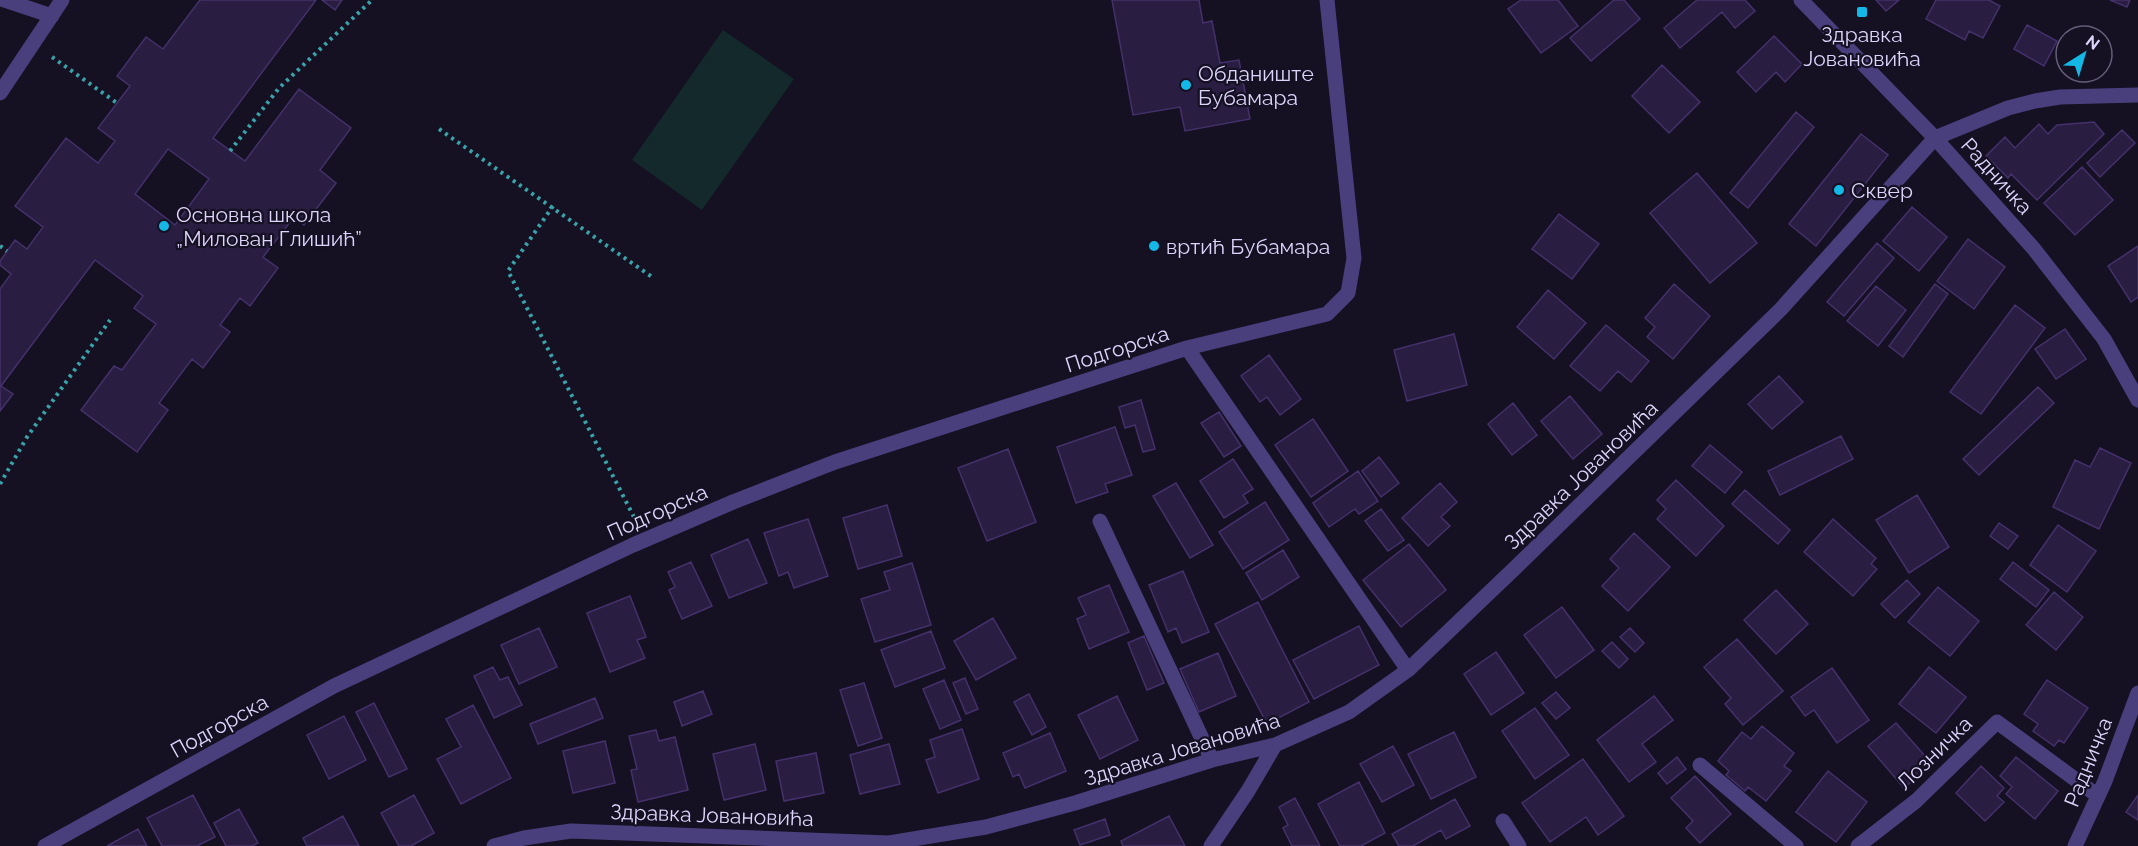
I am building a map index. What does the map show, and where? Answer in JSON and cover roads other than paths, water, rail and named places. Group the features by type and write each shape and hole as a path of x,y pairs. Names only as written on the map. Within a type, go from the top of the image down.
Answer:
{"street":[{"path":"4,0 52,16"},
{"path":"0,93 62,0"},
{"name":"Подгорска","path":"45,846 334,686 646,540 733,502 835,462 1187,348 1327,314 1348,293 1354,258 1327,0"},
{"name":"Радничка","path":"1801,0 1935,138 2034,249 2104,339 2138,400"},
{"path":"1935,138 2008,108 2035,101 2060,97 2138,95"},
{"name":"Здравка Јовановића","path":"494,846 524,838 571,831 890,843 986,827 1075,803 1212,760 1275,745 1349,712 1408,670 1781,309 1935,138"},
{"path":"1187,348 1408,670"},
{"path":"1100,521 1212,760"},
{"name":"Радничка","path":"2075,846 2098,796 2138,693"},
{"name":"Лозничка","path":"1858,846 1916,801 1996,722 2098,796"},
{"path":"1211,846 1248,791 1275,745"},
{"path":"1700,765 1797,846"},
{"path":"1503,821 1519,846"}],"place":[{"name":"Здравка Јовановића","path":"1862,12"},
{"name":"Обданиште Бубамара","path":"1186,85"},
{"name":"Сквер","path":"1839,190"},
{"name":"Основна школа „Милован Глишић”","path":"164,226"},
{"name":"вртић Бубамара","path":"1154,246"}]}
